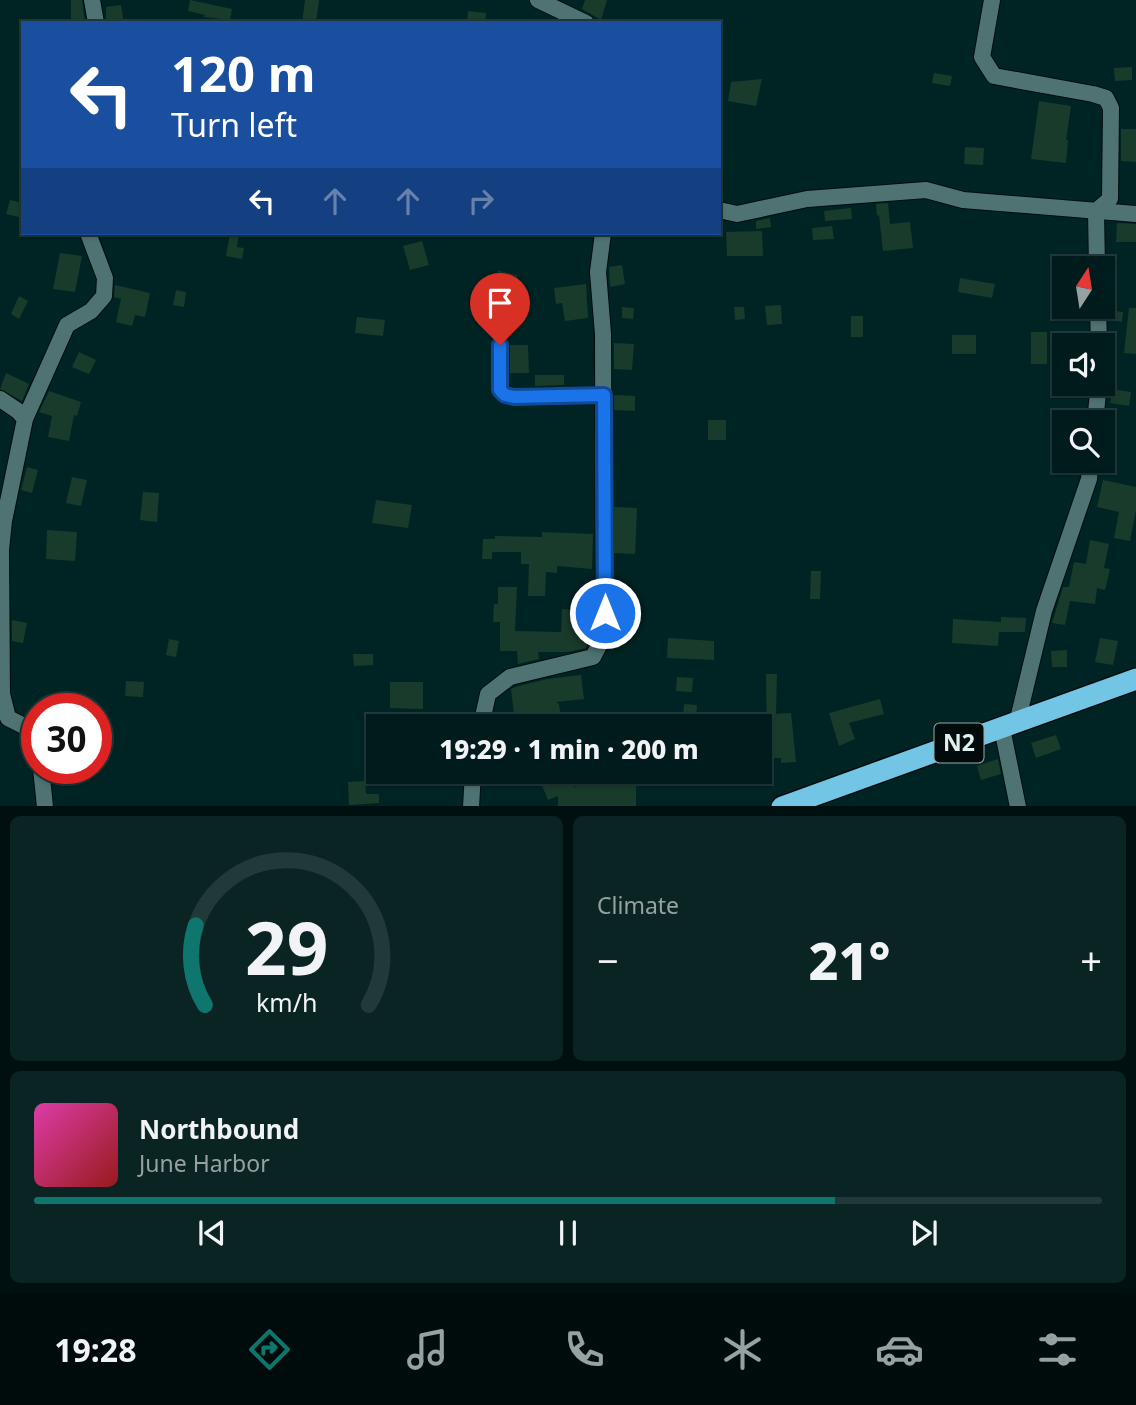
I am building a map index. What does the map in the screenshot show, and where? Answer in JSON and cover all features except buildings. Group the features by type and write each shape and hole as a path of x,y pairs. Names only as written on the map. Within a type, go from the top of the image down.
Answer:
{"highway":[{"name":"N2","path":"785,806 1136,679"}],"street":[{"path":"92,0 96,21"},
{"path":"992,0 982,57 994,76 1107,98 1111,108 1110,199 1096,211"},
{"path":"547,2 582,21"},
{"path":"721,210 737,214 807,199 926,190 963,200 1136,214"},
{"path":"1096,211 1097,256"},
{"path":"21,724 8,718 2,694 3,530 25,419 67,325 90,311 104,296 105,278 89,235"},
{"path":"484,714 488,694 510,677 593,657 604,636 603,334 598,272 603,235"},
{"path":"500,345 500,390 505,395 604,395"},
{"path":"0,399 25,419"},
{"path":"1018,806 1009,726 1090,473"},
{"path":"42,784 45,806"},
{"path":"471,806 472,784"}],"route":[{"path":"500,345 500,390 505,395 604,395 605,613"}]}
